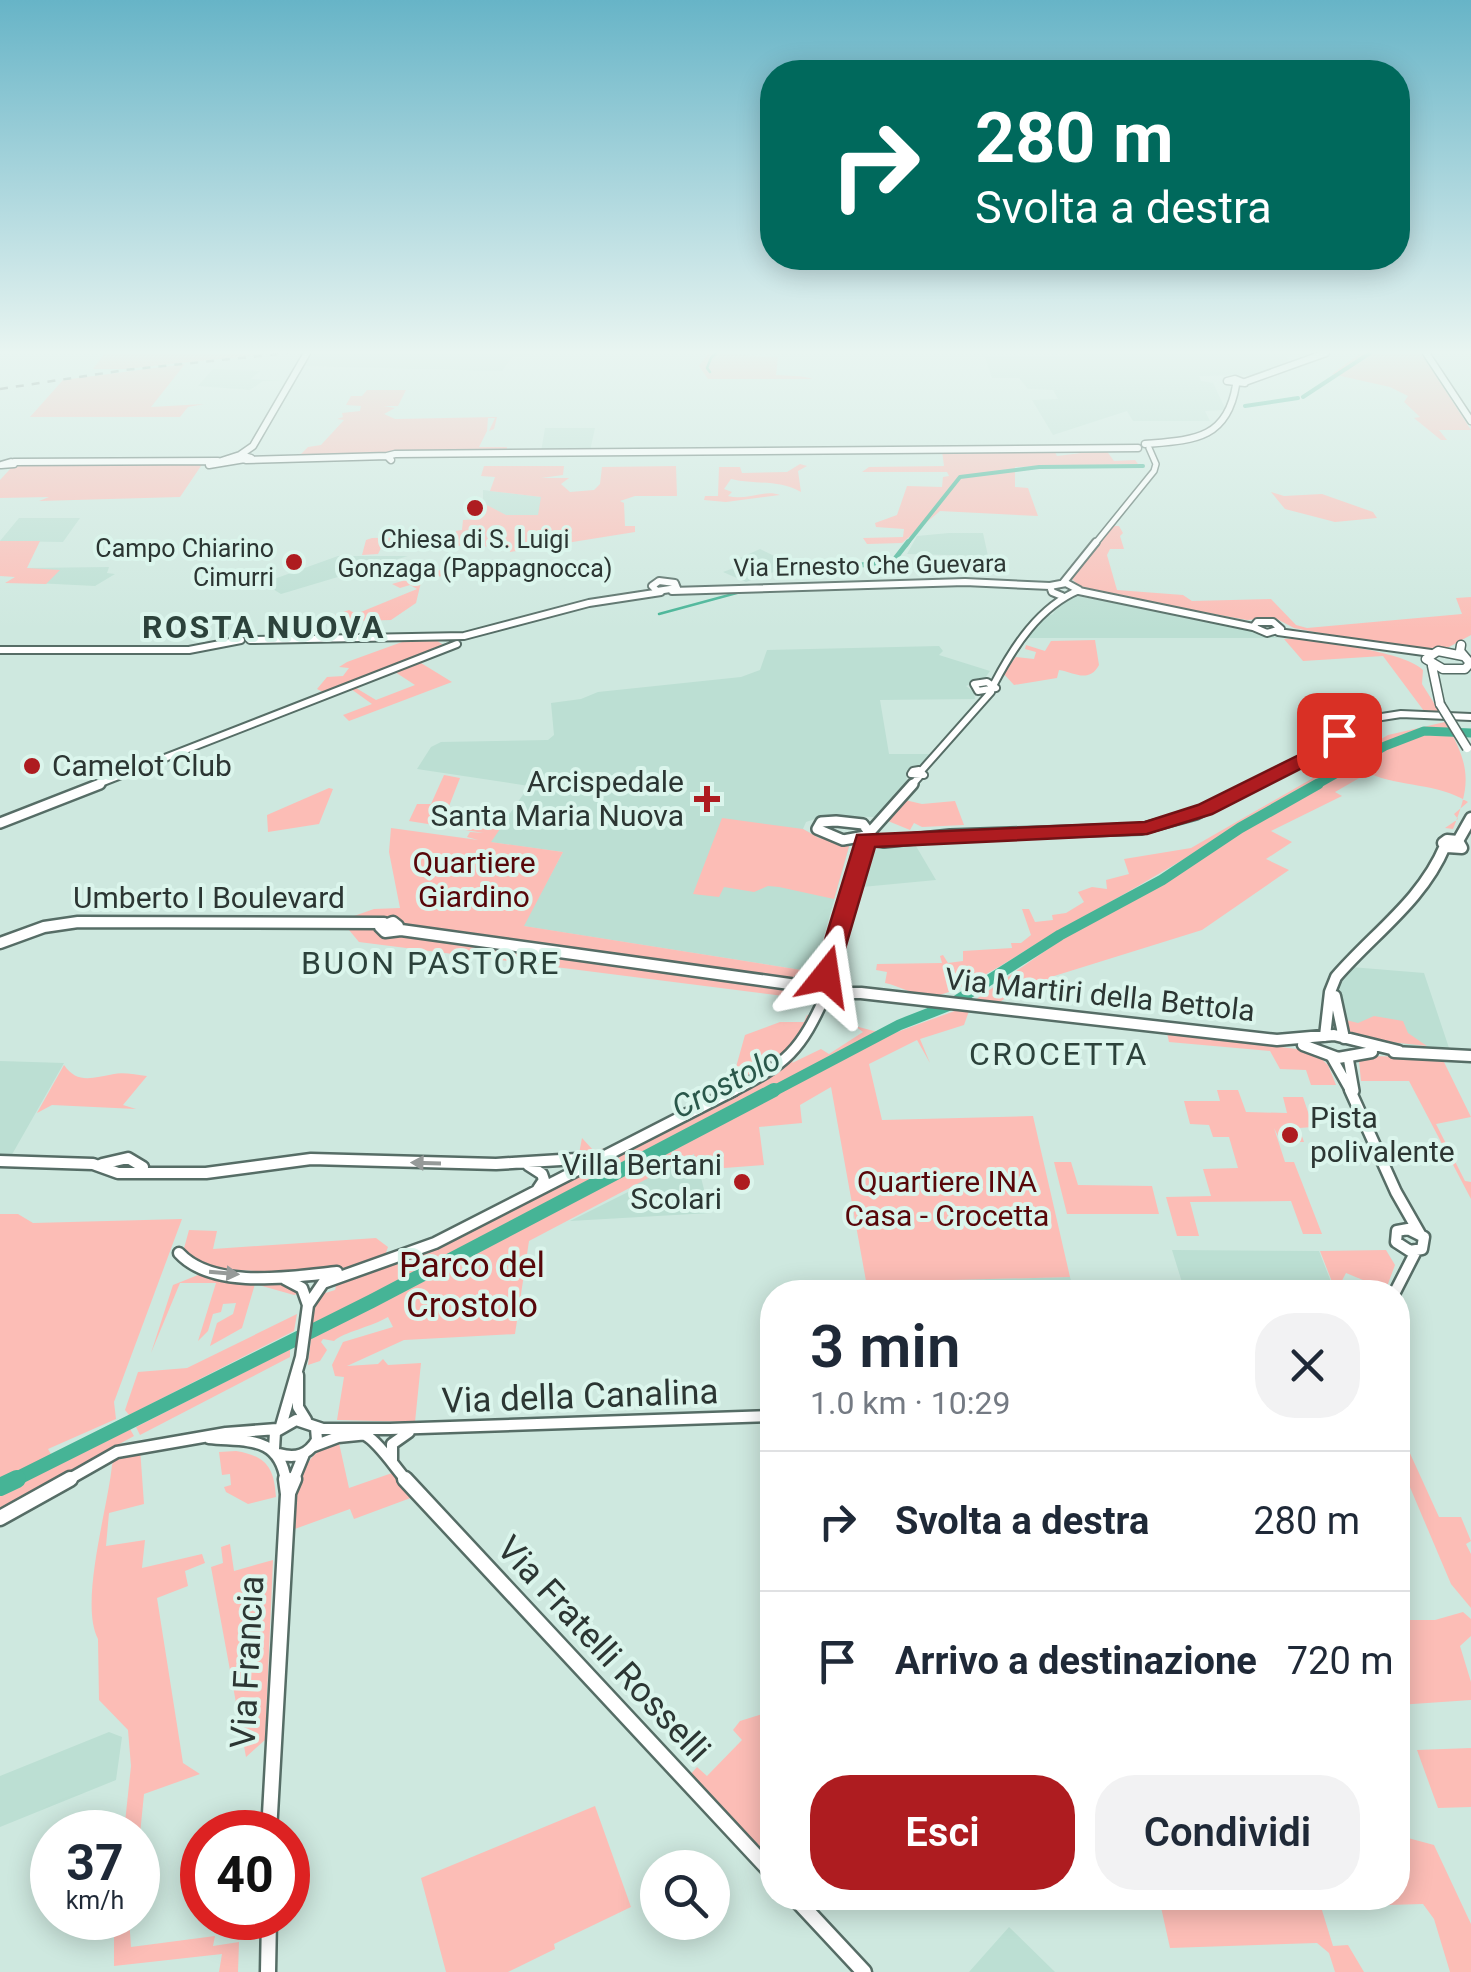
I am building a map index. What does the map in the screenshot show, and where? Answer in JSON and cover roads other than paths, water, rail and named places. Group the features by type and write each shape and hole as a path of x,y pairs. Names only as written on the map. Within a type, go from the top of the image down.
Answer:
{"main road":[{"path":"197,460 216,467 247,456 253,445"},
{"path":"702,455 1156,445"},
{"path":"209,464 247,456 279,460 814,451 802,450"},
{"path":"5,466 35,462 218,461"},
{"path":"1430,660 1471,639"},
{"path":"1461,645 1467,664"},
{"path":"1445,652 1467,664"},
{"path":"1430,660 1452,671"},
{"path":"1430,660 1440,704 1469,751"},
{"path":"1436,676 1467,664"},
{"path":"1325,1045 1330,1028 1331,985 1402,913 1471,818"},
{"name":"Umberto I Boulevard","path":"0,943 44,927 78,922 361,923 821,987"},
{"path":"1349,1048 1334,1001 1341,978 1357,958"},
{"name":"Via Martiri della Bettola","path":"821,987 1349,1048 1471,1056"},
{"name":"Via Martiri della Bettola","path":"1325,1045 1349,1048"}],"street":[{"path":"280,1427 298,1372 308,1308 323,1283 435,1243 766,1074 805,1041 819,1007 826,968 868,838 978,695 991,686 1053,595 1154,471 1156,464 1145,448"},
{"path":"448,639 465,638 631,594 664,580 674,587"},
{"name":"Via Ernesto Che Guevara","path":"674,587 966,582 1038,586 1053,595"},
{"path":"1067,582 1077,593"},
{"path":"653,584 661,592"},
{"path":"631,594 674,587"},
{"path":"1053,595 1077,593 1254,625 1269,621 1280,629 1430,660"},
{"path":"0,650 190,650 241,640 434,634 457,644"},
{"path":"0,823 441,651 465,638"},
{"path":"441,651 448,639"},
{"path":"978,695 974,684 991,686"},
{"path":"886,818 863,824 830,821 817,827 828,836 868,838 1147,828 1205,810 1309,757 1369,719 1401,714 1471,717"},
{"path":"863,824 868,838"},
{"path":"1325,1045 1355,1098 1396,1192 1426,1244 1416,1251 1400,1280"},
{"path":"1349,1048 1355,1098"},
{"path":"0,1161 113,1165 115,1172 130,1167 227,1172 311,1159 523,1163 572,1162 611,1154"},
{"path":"523,1163 542,1174 544,1180 537,1191"},
{"path":"1396,1192 1404,1224 1394,1237 1404,1271"},
{"path":"1400,1230 1420,1234"},
{"path":"1400,1247 1416,1251"},
{"path":"179,1253 184,1263 196,1269 278,1276 361,1268"},
{"path":"278,1276 300,1286 308,1308"},
{"name":"Via Francia","path":"288,1494 318,1437 298,1407 298,1372"},
{"name":"Via della Canalina","path":"311,1424 390,1430 760,1416"},
{"path":"0,1518 117,1452 311,1424"},
{"name":"Via Francia","path":"270,1810 288,1494 284,1464 272,1440 280,1427"},
{"path":"393,1464 390,1449 394,1441 416,1429"},
{"name":"Via della Canalina","path":"309,1450 338,1437 390,1430"},
{"name":"Via Fratelli Rosselli","path":"365,1434 374,1439 760,1860"},
{"path":"209,1438 260,1443 289,1457 309,1450"},
{"path":"806,1910 864,1972"},
{"path":"268,1940 268,1972"}],"waterway":[{"path":"906,545 960,477 1039,467 1143,466"},
{"path":"823,571 894,560 908,542"},
{"path":"659,614 744,591"},
{"name":"Crostolo","path":"1314,786 1385,746 1424,731 1471,733"},
{"name":"Crostolo","path":"770,1093 899,1025 950,1005 1060,935 1162,880 1240,828 1318,784"},
{"name":"Crostolo","path":"12,1481 372,1301 774,1090"},
{"name":"Crostolo","path":"0,1487 17,1479"}],"place":[{"name":"Chiesa di S. Luigi Gonzaga (Pappagnocca)","path":"475,508"},
{"name":"Campo Chiarino Cimurri","path":"294,562"},
{"name":"Camelot Club","path":"32,766"},
{"name":"Arcispedale Santa Maria Nuova","path":"707,799"},
{"name":"Pista polivalente","path":"1290,1135"},
{"name":"Villa Bertani Scolari","path":"742,1182"}],"district":[{"name":"ROSTA NUOVA","path":"264,627"},
{"name":"BUON PASTORE","path":"431,963"},
{"name":"CROCETTA","path":"1059,1054"}],"park label":[{"name":"Quartiere Giardino","path":"474,880"},
{"name":"Quartiere INA Casa - Crocetta","path":"947,1199"},
{"name":"Parco del Crostolo","path":"472,1285"}]}
